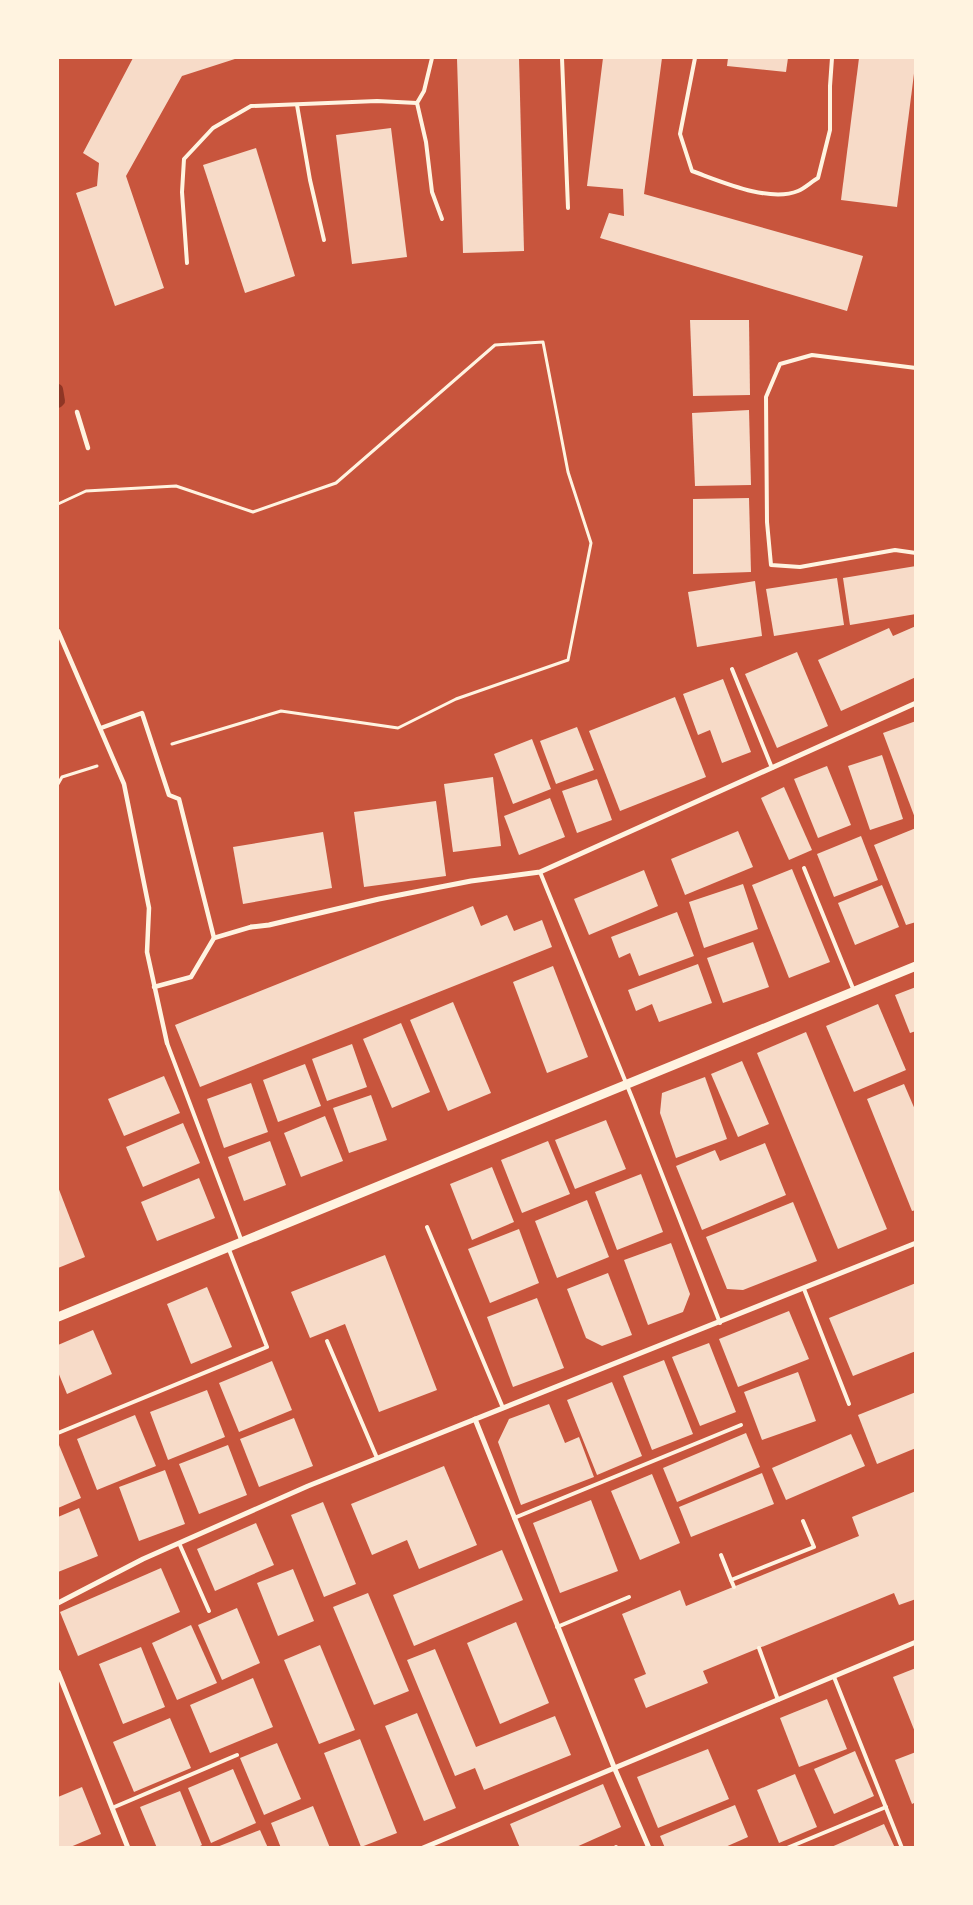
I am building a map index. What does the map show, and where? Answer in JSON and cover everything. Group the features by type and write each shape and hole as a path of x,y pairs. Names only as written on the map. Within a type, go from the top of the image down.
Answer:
{"street":[{"path":"77,412 88,448"},
{"path":"58,631 124,784 149,908 147,952 167,1043"},
{"path":"154,987 191,977 214,938 251,927 269,925 379,899 471,881 540,872 916,703"},
{"path":"101,728 142,713 169,795 179,800 214,938"},
{"path":"58,1317 916,966"},
{"path":"58,1603 143,1559 377,1458 720,1323 916,1243"},
{"path":"475,1419 557,1627 649,1848"},
{"path":"423,1848 916,1642"},
{"path":"58,1672 128,1848"}],"lane":[{"path":"432,58 424,90 417,103 426,142 432,192 442,219"},
{"path":"562,58 568,208"},
{"path":"695,58 680,134 692,171 729,185 769,194 797,191 818,178 830,130 832,58"},
{"path":"187,263 182,192 184,160 213,128 251,106 377,101 417,103"},
{"path":"297,105 310,180 324,240"},
{"path":"916,368 812,355 780,364 766,397 766,450 767,522 771,565 800,567 896,550 916,553"},
{"path":"732,670 772,768"},
{"path":"804,868 854,991"},
{"path":"540,872 627,1084 720,1323"},
{"path":"167,1043 242,1242"},
{"path":"427,1227 503,1408"},
{"path":"58,1433 267,1347 228,1247"},
{"path":"804,1288 849,1404"},
{"path":"326,1341 377,1458"},
{"path":"514,1518 741,1425"},
{"path":"731,1580 814,1547 803,1520"},
{"path":"179,1543 209,1611"},
{"path":"721,1555 734,1587"},
{"path":"557,1627 629,1597"},
{"path":"759,1648 778,1700"},
{"path":"834,1677 902,1848"},
{"path":"112,1808 237,1756"},
{"path":"787,1848 886,1807"}],"path":[{"path":"58,504 86,491 176,486 253,512 336,483 495,345 543,342 568,472 591,543 568,660 456,699 398,728 281,711 154,750"},
{"path":"58,784 62,777 114,761"}],"building":[{"path":"133,58 238,58 182,76 126,176 164,288 115,306 76,193 97,186 99,163 83,153"},
{"path":"457,58 519,58 524,251 463,253"},
{"path":"603,58 662,58 644,194 863,256 847,311 600,238 609,213 624,216 623,189 587,186"},
{"path":"728,58 788,58 786,72 727,66"},
{"path":"859,58 916,58 897,207 841,200"},
{"path":"391,128 407,257 352,264 336,135"},
{"path":"256,148 295,276 245,293 203,165"},
{"path":"690,320 749,320 750,395 693,396"},
{"path":"749,410 751,485 695,486 692,413"},
{"path":"749,498 751,572 693,574 693,499"},
{"path":"916,566 916,614 850,625 843,578"},
{"path":"837,578 844,625 774,636 766,589"},
{"path":"755,581 762,636 697,647 688,592"},
{"path":"916,626 916,677 841,711 818,660 889,628 893,636"},
{"path":"797,652 828,726 777,748 745,674"},
{"path":"723,679 751,752 722,763 710,730 698,735 683,694"},
{"path":"675,697 706,777 620,811 589,731"},
{"path":"916,721 916,818 915,818 883,733"},
{"path":"577,727 594,770 556,784 540,741"},
{"path":"532,739 551,789 513,804 494,754"},
{"path":"882,755 903,819 870,830 848,766"},
{"path":"827,766 851,825 818,838 794,779"},
{"path":"493,777 501,846 453,852 444,784"},
{"path":"597,779 612,820 577,833 562,791"},
{"path":"784,787 812,850 789,860 761,798"},
{"path":"550,798 565,837 519,855 504,816"},
{"path":"436,801 446,876 364,887 354,812"},
{"path":"916,828 916,922 906,925 874,845"},
{"path":"738,831 753,867 685,895 671,859"},
{"path":"323,832 332,888 243,904 233,847"},
{"path":"861,836 878,880 834,897 817,854"},
{"path":"792,869 830,962 789,978 752,885"},
{"path":"644,870 658,906 589,935 574,899"},
{"path":"743,884 758,929 704,948 689,902"},
{"path":"882,885 899,927 855,945 838,903"},
{"path":"473,906 481,926 507,915 514,931 542,920 552,947 200,1087 175,1025"},
{"path":"677,912 694,956 639,976 630,953 619,958 611,937"},
{"path":"753,942 769,987 723,1003 707,958"},
{"path":"698,964 712,1003 659,1022 652,1004 636,1011 628,990"},
{"path":"553,966 588,1057 547,1073 513,982"},
{"path":"916,987 916,1031 910,1033 895,995"},
{"path":"453,1002 491,1093 448,1111 410,1020"},
{"path":"878,1004 906,1070 854,1092 826,1026"},
{"path":"401,1023 430,1092 392,1108 363,1039"},
{"path":"806,1032 887,1229 838,1249 757,1053"},
{"path":"352,1044 367,1087 327,1101 312,1059"},
{"path":"742,1061 769,1124 738,1137 711,1074"},
{"path":"305,1064 321,1106 278,1122 263,1080"},
{"path":"164,1076 180,1113 124,1136 108,1099"},
{"path":"705,1077 727,1139 676,1158 660,1113 662,1093"},
{"path":"251,1083 268,1132 224,1148 207,1099"},
{"path":"904,1084 916,1112 916,1210 912,1211 867,1099"},
{"path":"371,1095 387,1140 349,1153 333,1108"},
{"path":"325,1116 343,1161 301,1177 284,1133"},
{"path":"606,1120 626,1169 575,1189 555,1140"},
{"path":"183,1123 200,1163 143,1187 126,1147"},
{"path":"270,1141 286,1185 244,1201 228,1157"},
{"path":"548,1141 570,1194 522,1213 501,1160"},
{"path":"765,1143 786,1195 702,1230 676,1166 715,1150 720,1161"},
{"path":"492,1167 514,1222 472,1240 450,1184"},
{"path":"641,1174 663,1232 617,1250 595,1192"},
{"path":"199,1178 215,1218 157,1241 141,1202"},
{"path":"58,1187 85,1257 58,1268"},
{"path":"587,1200 609,1257 557,1278 535,1221"},
{"path":"793,1202 817,1261 743,1290 727,1289 706,1237"},
{"path":"519,1229 539,1283 490,1303 468,1249"},
{"path":"671,1243 690,1294 683,1312 648,1325 624,1260"},
{"path":"385,1255 437,1390 379,1412 345,1324 310,1338 291,1292"},
{"path":"608,1273 632,1335 602,1346 586,1338 567,1289"},
{"path":"916,1283 916,1351 853,1376 829,1318"},
{"path":"207,1287 232,1347 191,1364 167,1304"},
{"path":"537,1298 564,1368 513,1387 487,1317"},
{"path":"789,1311 809,1359 738,1387 719,1339"},
{"path":"93,1330 112,1374 67,1394 58,1372 58,1345"},
{"path":"709,1343 736,1412 700,1426 672,1357"},
{"path":"664,1360 693,1434 652,1450 623,1376"},
{"path":"272,1361 292,1410 239,1432 219,1383"},
{"path":"798,1372 816,1421 762,1440 744,1392"},
{"path":"612,1382 642,1456 597,1475 567,1400"},
{"path":"207,1390 225,1437 168,1460 150,1412"},
{"path":"916,1392 916,1448 877,1464 858,1415"},
{"path":"549,1404 565,1443 579,1437 594,1477 521,1505 498,1442 509,1419"},
{"path":"135,1415 156,1466 97,1490 77,1439"},
{"path":"294,1418 313,1466 259,1487 240,1439"},
{"path":"746,1433 760,1467 677,1502 663,1468"},
{"path":"851,1434 865,1466 786,1500 772,1468"},
{"path":"228,1445 247,1495 199,1514 179,1464"},
{"path":"58,1446 81,1498 58,1508"},
{"path":"444,1466 477,1545 419,1569 407,1540 372,1555 351,1504"},
{"path":"165,1470 185,1524 139,1541 119,1487"},
{"path":"762,1473 774,1504 691,1537 679,1507"},
{"path":"652,1474 680,1543 640,1560 611,1491"},
{"path":"916,1491 916,1599 899,1605 894,1593 703,1671 708,1683 646,1708 634,1679 646,1674 622,1614 680,1590 686,1606 859,1536 852,1517"},
{"path":"591,1500 618,1571 560,1593 533,1523"},
{"path":"323,1502 356,1584 324,1597 291,1515"},
{"path":"79,1508 98,1556 58,1572 58,1517"},
{"path":"256,1523 274,1565 215,1591 197,1549"},
{"path":"502,1550 523,1600 414,1646 393,1595"},
{"path":"161,1568 180,1612 78,1656 60,1612"},
{"path":"293,1569 314,1621 278,1636 257,1583"},
{"path":"368,1593 409,1691 374,1705 333,1607"},
{"path":"237,1608 260,1663 222,1680 198,1625"},
{"path":"516,1622 549,1703 500,1724 467,1643"},
{"path":"191,1625 217,1683 177,1700 152,1643"},
{"path":"320,1645 355,1730 319,1744 284,1660"},
{"path":"141,1647 165,1707 123,1724 99,1664"},
{"path":"435,1649 476,1747 555,1716 571,1755 484,1790 475,1768 455,1776 407,1660"},
{"path":"916,1668 916,1732 915,1732 893,1677"},
{"path":"253,1678 273,1727 210,1753 190,1705"},
{"path":"827,1699 847,1749 799,1767 780,1718"},
{"path":"417,1713 456,1808 424,1821 385,1726"},
{"path":"170,1718 191,1768 134,1792 113,1742"},
{"path":"360,1739 397,1833 361,1847 324,1753"},
{"path":"277,1743 301,1799 264,1815 240,1758"},
{"path":"708,1749 729,1799 658,1828 637,1777"},
{"path":"855,1751 874,1796 834,1814 814,1769"},
{"path":"916,1752 916,1802 912,1804 895,1760"},
{"path":"233,1769 256,1823 211,1843 188,1788"},
{"path":"795,1774 817,1827 779,1843 757,1790"},
{"path":"603,1784 621,1827 574,1848 520,1848 510,1824"},
{"path":"82,1787 101,1834 68,1848 58,1848 58,1797"},
{"path":"180,1791 202,1845 196,1848 157,1848 140,1807"},
{"path":"735,1805 748,1837 723,1848 665,1848 660,1836"},
{"path":"313,1806 330,1848 281,1848 271,1823"},
{"path":"884,1824 895,1848 829,1848"},
{"path":"260,1830 268,1848 217,1848 217,1847"}],"waterway":[{"path":"58,389 60,401 58,403"}]}
